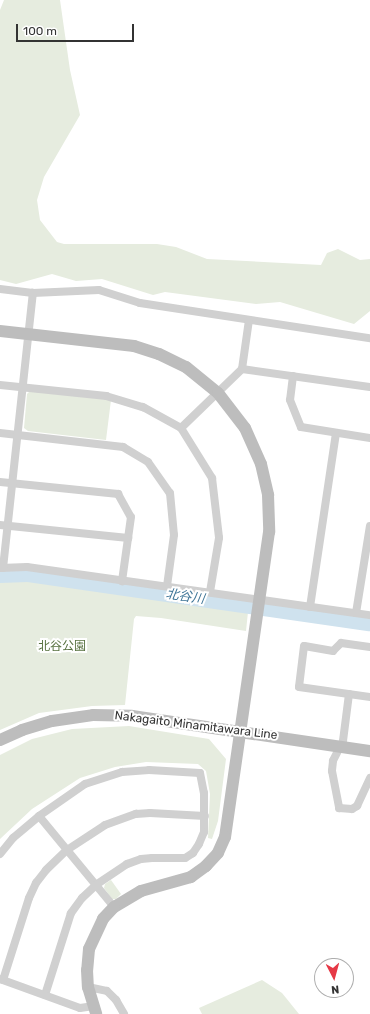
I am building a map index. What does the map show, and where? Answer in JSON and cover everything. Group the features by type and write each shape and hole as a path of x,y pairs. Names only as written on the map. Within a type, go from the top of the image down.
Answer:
{"street":[{"path":"0,289 33,292 99,290 140,303 370,338"},
{"path":"33,292 13,484 4,525 2,568 27,567 210,592 259,601 370,615"},
{"path":"181,428 242,369 249,320"},
{"path":"0,331 134,346 159,354 186,367 218,393 245,428 255,448 265,478 270,518 225,837 218,853 206,866 191,877 141,891 114,908 102,919 89,949 88,987 95,1010 80,1008 2,980 28,898 36,883 46,870 67,850 105,825 136,814 150,812 205,816"},
{"path":"242,369 370,387"},
{"path":"293,376 290,400 301,427 370,438"},
{"path":"0,385 106,396 143,407 181,428 212,478 219,538 210,592"},
{"path":"0,433 123,447 148,462 170,493 174,535 167,586"},
{"path":"310,607 336,433"},
{"path":"0,482 118,494 131,517 122,581"},
{"path":"4,525 128,538"},
{"path":"356,613 366,575 370,531"},
{"path":"370,647 342,643 333,651 304,646 299,687 370,697"},
{"path":"349,694 341,746 334,761 332,770 339,808 352,808 357,806 370,778"},
{"name":"Nakagaito Minamitawara Line","path":"0,740 22,730 52,721 93,714 132,716 370,751"},
{"path":"0,854 13,838 39,816 85,784 122,772 150,770 200,773 205,816 204,832 193,853 185,858 141,859 127,864 96,885 76,905 71,913 45,995"},
{"path":"39,816 114,908"},
{"path":"88,987 107,991 116,1000 124,1014"}],"green space":[{"path":"4,0 60,0 70,70 80,115 44,177 37,200 40,220 57,242 64,244 157,244 176,247 207,259 321,265 327,253 338,249 360,260 370,259 370,311 354,324 280,302 256,304 165,292 153,295 102,279 76,281 52,274 16,284 0,280 0,10"},
{"path":"30,391 111,400 106,440 28,431 24,428 27,394"},
{"name":"北谷公園","path":"25,578 248,612 246,631 161,618 136,616 134,619 125,705 92,706 39,713 0,730 0,581"},
{"path":"129,726 209,739 226,759 218,821 212,839 208,838 210,794 206,771 198,764 146,762 115,767 80,778 32,809 0,839 0,755 32,739 72,729"},
{"path":"111,880 121,894 116,899 112,899 104,888 105,884"},
{"path":"262,980 282,993 299,1014 202,1014 199,1008"}],"waterway":[{"name":"北谷川","path":"0,576 28,575 370,624"}]}
